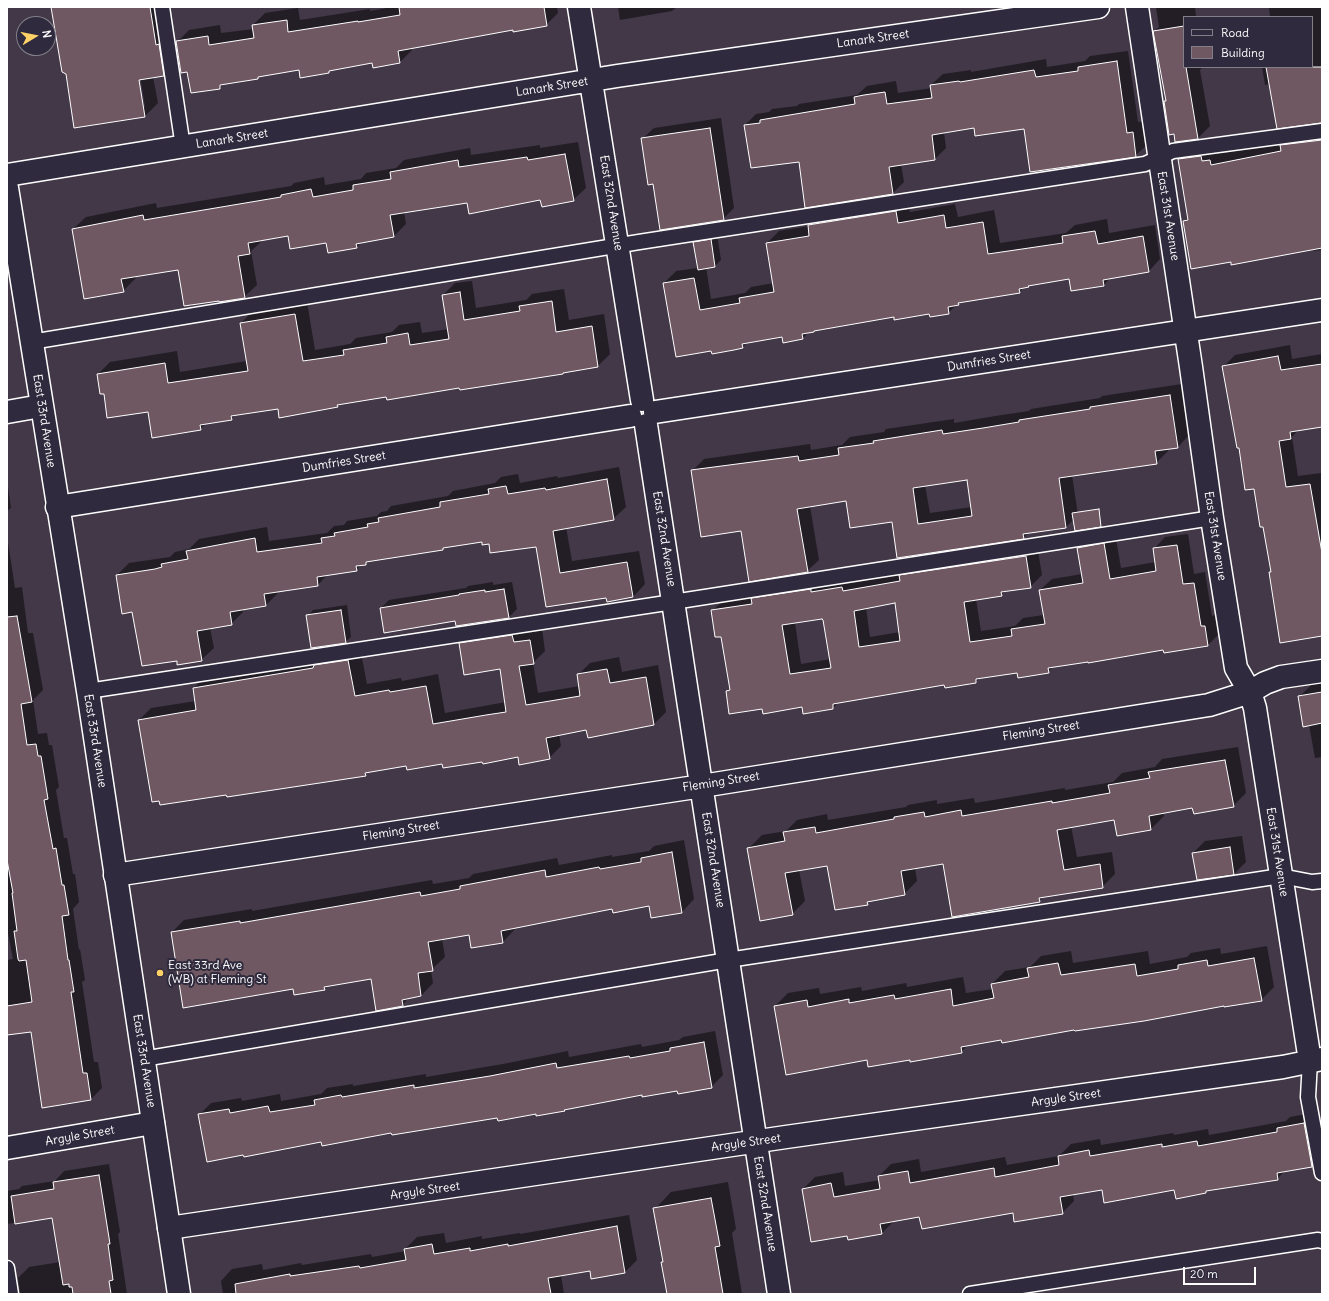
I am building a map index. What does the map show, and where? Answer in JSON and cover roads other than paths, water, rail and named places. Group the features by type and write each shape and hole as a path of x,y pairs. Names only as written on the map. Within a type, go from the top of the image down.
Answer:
{"street":[{"name":"East 32nd Avenue","path":"579,7 592,80 674,602 779,1294"},
{"name":"Lanark Street","path":"7,175 592,80 1098,7"},
{"name":"East 31st Avenue","path":"1137,7 1186,331 1212,518 1236,668 1250,692 1255,708 1281,876 1316,1060"},
{"name":"East 33rd Avenue","path":"7,188 57,507 88,691 179,1294"},
{"name":"Dumfries Street","path":"57,507 644,413 1322,310"},
{"path":"7,412 41,406"},
{"name":"Fleming Street","path":"115,875 702,786 1209,704 1250,692 1265,683 1281,677 1322,671"},
{"name":"Argyle Street","path":"169,1228 1283,1067 1316,1060"},
{"name":"Argyle Street","path":"7,1148 153,1123"}],"lane":[{"path":"162,7 183,147"},
{"path":"31,342 618,245 1145,164 1173,151 1322,131"},
{"path":"88,691 1212,518"},
{"path":"143,1059 728,960 1281,876 1312,882 1322,881"},
{"path":"1316,1060 1308,1097 1322,1173"},
{"path":"970,1294 1318,1240 1322,1242"},
{"path":"7,1268 11,1294"}],"place":[{"name":"East 33rd Ave (WB) at Fleming St","path":"160,973"}]}
